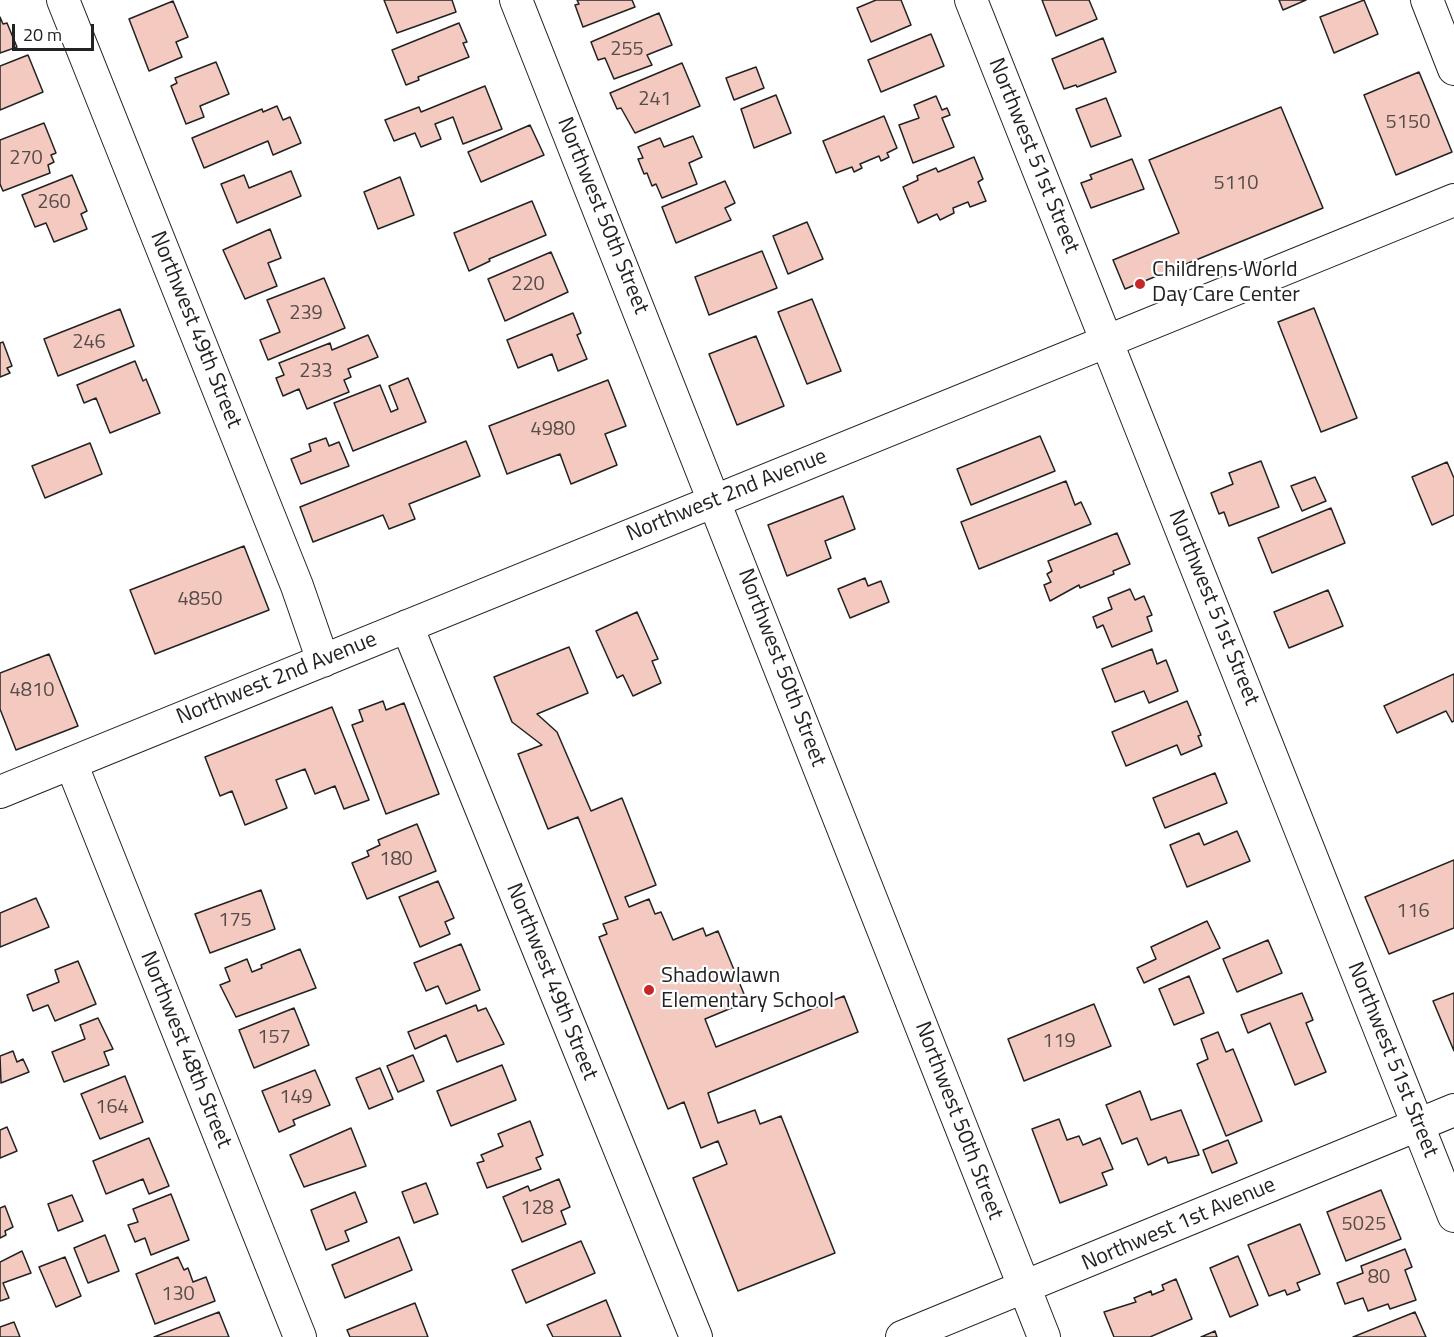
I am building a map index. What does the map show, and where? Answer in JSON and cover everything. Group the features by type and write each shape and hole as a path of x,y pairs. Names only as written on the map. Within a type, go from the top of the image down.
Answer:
{"street":[{"name":"Northwest 49th Street","path":"63,0 297,586 323,661"},
{"name":"Northwest 50th Street","path":"516,0 1044,1337"},
{"name":"Northwest 51st Street","path":"971,0 1454,1216"},
{"path":"1427,0 1454,69"},
{"name":"Northwest 2nd Avenue","path":"0,792 1454,200"},
{"name":"Northwest 49th Street","path":"407,626 696,1337"},
{"name":"Northwest 48th Street","path":"71,763 300,1337"},
{"name":"Northwest 1st Avenue","path":"902,1337 1024,1289 1454,1110"}],"building":[{"path":"384,0 452,0 456,12 397,33"},
{"path":"577,0 632,0 635,7 583,27 575,5 579,4"},
{"path":"876,0 901,0 911,25 871,42 857,8"},
{"path":"1042,0 1089,0 1097,19 1056,36"},
{"path":"1279,0 1306,0 1283,10"},
{"path":"1364,0 1378,34 1334,53 1320,17"},
{"path":"173,1 188,37 176,42 182,57 149,71 129,19"},
{"path":"659,13 672,45 647,55 652,65 614,79 605,58 598,60 591,42"},
{"path":"0,17 3,24 7,23 17,47 0,53"},
{"path":"459,23 467,42 463,43 469,57 418,77 419,80 406,85 392,50"},
{"path":"931,34 944,66 881,92 868,60"},
{"path":"1103,38 1116,72 1077,87 1076,85 1064,89 1052,59"},
{"path":"28,55 43,92 0,110 0,66"},
{"path":"216,62 229,94 200,106 204,117 186,124 171,86 177,83 175,78"},
{"path":"682,63 700,106 635,133 621,108 617,109 610,93"},
{"path":"756,67 764,88 734,100 726,78"},
{"path":"1419,72 1452,152 1396,175 1364,95"},
{"path":"485,86 502,129 463,144 453,117 435,124 441,139 421,147 415,133 394,141 385,120 419,107 421,112"},
{"path":"776,95 791,133 754,148 741,109"},
{"path":"936,96 942,110 947,108 950,115 942,118 954,147 913,163 899,125 919,118 914,105"},
{"path":"1106,98 1121,136 1091,147 1076,109"},
{"path":"277,106 283,120 290,117 301,143 273,155 268,141 204,168 192,138 262,109 263,112"},
{"path":"1281,107 1323,208 1125,289 1113,260 1179,233 1149,160"},
{"path":"884,116 897,148 887,153 889,157 881,161 879,156 860,164 862,168 854,172 852,167 836,173 823,141"},
{"path":"44,123 56,153 51,155 54,162 48,165 50,173 3,191 0,184 0,140"},
{"path":"530,125 544,155 481,182 468,152"},
{"path":"693,136 702,157 689,163 697,184 662,198 656,184 652,186 647,173 644,174 638,159 643,158 638,147 660,138 664,147"},
{"path":"974,157 983,179 978,182 986,201 970,207 968,202 953,208 954,213 940,220 937,214 918,223 903,187 918,180 917,176 936,168 938,172"},
{"path":"1132,159 1144,189 1091,208 1081,183 1092,179 1090,175"},
{"path":"291,171 301,196 237,223 221,184 244,175 249,188"},
{"path":"72,175 87,211 81,214 87,229 54,242 46,223 35,227 22,195"},
{"path":"400,177 414,215 378,229 364,192"},
{"path":"725,181 735,203 725,208 731,220 676,243 662,207"},
{"path":"532,201 546,235 489,259 490,261 469,271 454,233"},
{"path":"807,222 823,259 788,274 773,236"},
{"path":"270,229 281,258 268,263 277,286 245,299 223,250"},
{"path":"762,251 777,288 709,315 695,277"},
{"path":"551,252 568,292 505,321 488,279"},
{"path":"324,278 345,328 268,360 260,340 280,332 267,300"},
{"path":"812,299 841,371 807,384 778,312"},
{"path":"1314,308 1357,418 1321,432 1278,322"},
{"path":"120,309 134,346 58,376 44,339"},
{"path":"573,313 581,333 577,335 587,359 558,371 552,354 518,368 507,340"},
{"path":"368,335 378,357 348,369 351,377 344,380 349,392 307,409 299,389 283,396 276,378 284,375 279,363 330,343 332,350"},
{"path":"756,336 784,406 737,425 709,354"},
{"path":"3,342 12,366 7,368 10,373 0,377 0,343"},
{"path":"135,361 143,381 146,379 160,413 110,433 96,398 84,403 77,385"},
{"path":"408,378 426,422 353,451 334,403 380,385 391,412 398,409 389,386"},
{"path":"608,380 626,426 605,434 617,465 571,484 560,454 507,474 489,426"},
{"path":"1040,436 1055,471 971,505 957,469"},
{"path":"326,438 329,446 339,442 349,466 301,484 291,459 311,451 309,444"},
{"path":"466,441 480,476 409,504 415,519 389,529 383,515 313,542 300,507"},
{"path":"90,443 102,474 45,498 32,466"},
{"path":"1261,461 1279,507 1229,526 1224,512 1219,514 1211,493 1233,484 1229,473"},
{"path":"1447,462 1454,478 1454,515 1432,525 1412,477"},
{"path":"1315,477 1326,501 1302,511 1291,486"},
{"path":"1066,481 1075,505 1081,502 1091,524 979,569 961,522"},
{"path":"843,496 855,529 825,541 831,558 787,576 768,525"},
{"path":"1331,508 1345,543 1272,573 1258,538"},
{"path":"1117,533 1130,564 1113,571 1114,574 1080,588 1079,585 1050,601 1044,585 1051,582 1047,574 1052,571 1048,561"},
{"path":"244,546 269,610 155,654 130,590"},
{"path":"865,578 868,586 881,581 889,602 850,618 838,589"},
{"path":"1130,589 1135,600 1144,596 1152,615 1147,617 1152,631 1112,647 1103,625 1097,628 1093,617 1112,609 1108,598"},
{"path":"1328,590 1343,626 1289,648 1274,612"},
{"path":"637,612 658,659 652,661 661,683 633,696 623,675 617,678 596,631"},
{"path":"569,647 588,693 537,714 557,732 591,811 622,798 656,885 625,897 629,907 649,899 655,914 661,912 673,940 703,928 706,936 718,931 744,994 731,1000 734,1007 705,1019 716,1047 844,996 858,1032 708,1093 718,1123 755,1110 760,1124 781,1116 835,1253 738,1291 693,1178 727,1164 718,1141 701,1148 684,1102 668,1109 599,937 607,934 603,924 618,919 578,817 548,829 518,754 542,745 512,722 494,677"},
{"path":"1152,649 1157,664 1166,660 1178,691 1149,703 1144,691 1115,702 1102,669"},
{"path":"49,654 78,726 16,750 0,709 0,673"},
{"path":"1454,674 1454,721 1452,722 1446,711 1397,733 1384,706"},
{"path":"383,701 386,710 404,703 439,794 386,814 352,725 363,721 359,710"},
{"path":"1187,701 1201,735 1198,736 1202,746 1181,755 1177,745 1126,766 1112,732"},
{"path":"332,707 369,800 344,809 335,786 315,794 305,769 276,780 287,808 245,825 232,791 220,796 205,757"},
{"path":"1215,773 1227,803 1165,828 1153,798"},
{"path":"417,824 436,871 367,899 352,863 369,856 367,851 380,845 378,840"},
{"path":"1237,831 1250,861 1187,887 1170,845 1199,833 1204,845"},
{"path":"1454,860 1454,928 1389,954 1365,897"},
{"path":"438,881 454,918 445,922 450,934 420,947 399,897"},
{"path":"261,890 275,929 210,953 195,914"},
{"path":"36,898 49,927 0,947 0,913"},
{"path":"1207,921 1220,948 1144,983 1137,968 1156,959 1151,947"},
{"path":"1268,940 1282,973 1237,992 1223,959"},
{"path":"461,944 480,990 446,1004 438,986 426,991 414,963"},
{"path":"300,949 316,988 236,1017 220,985 230,981 225,968 247,959 252,972 262,968 261,965"},
{"path":"78,961 96,1004 55,1021 48,1005 33,1011 27,995 59,982 55,970"},
{"path":"1189,976 1204,1013 1174,1025 1159,989"},
{"path":"1302,993 1313,1020 1306,1023 1326,1072 1295,1085 1270,1023 1248,1033 1241,1015"},
{"path":"1454,993 1454,1051 1433,1001"},
{"path":"1094,1004 1111,1046 1024,1081 1008,1039"},
{"path":"476,1005 478,1011 486,1008 504,1044 457,1062 446,1035 415,1049 408,1032"},
{"path":"294,1008 309,1045 254,1068 239,1030"},
{"path":"98,1018 113,1049 104,1052 109,1065 64,1082 52,1052 85,1039 80,1025"},
{"path":"1218,1032 1226,1052 1233,1049 1262,1121 1226,1136 1197,1064 1208,1059 1201,1039"},
{"path":"13,1051 17,1062 23,1059 29,1072 1,1083 0,1056"},
{"path":"413,1055 424,1081 398,1092 387,1066"},
{"path":"502,1065 516,1100 451,1126 437,1091"},
{"path":"380,1068 393,1099 369,1109 356,1078"},
{"path":"315,1070 330,1105 293,1120 295,1125 279,1132 262,1091"},
{"path":"125,1076 143,1122 100,1139 81,1094"},
{"path":"1140,1091 1151,1120 1181,1110 1199,1155 1168,1163 1166,1157 1148,1165 1137,1138 1122,1144 1106,1105"},
{"path":"1059,1119 1067,1140 1079,1136 1083,1145 1100,1138 1113,1169 1102,1173 1107,1185 1060,1203 1032,1129"},
{"path":"530,1121 543,1155 536,1158 541,1169 487,1188 477,1163 484,1161 481,1155 503,1146 498,1134"},
{"path":"7,1127 17,1151 0,1158 0,1130"},
{"path":"351,1128 366,1166 304,1187 290,1155"},
{"path":"149,1138 169,1186 149,1194 143,1179 106,1194 93,1161"},
{"path":"1228,1140 1237,1163 1212,1173 1203,1150"},
{"path":"559,1179 570,1207 561,1211 566,1224 522,1242 503,1197 528,1186 530,1191"},
{"path":"426,1183 438,1214 414,1223 402,1192"},
{"path":"1381,1190 1401,1239 1346,1261 1327,1212"},
{"path":"355,1192 367,1222 345,1231 349,1241 326,1250 311,1210"},
{"path":"171,1194 189,1240 151,1255 145,1238 135,1242 128,1225 138,1222 133,1209"},
{"path":"72,1195 83,1221 58,1231 48,1204"},
{"path":"5,1206 13,1227 5,1231 6,1235 0,1238 0,1208"},
{"path":"1300,1224 1320,1274 1297,1283 1300,1290 1287,1295 1285,1290 1269,1296 1248,1245"},
{"path":"105,1235 119,1271 88,1283 74,1248"},
{"path":"399,1237 412,1270 345,1298 332,1265"},
{"path":"581,1241 595,1273 526,1303 512,1270"},
{"path":"1405,1249 1412,1267 1405,1270 1416,1300 1390,1309 1388,1304 1368,1311 1363,1298 1345,1304 1337,1283 1363,1273 1361,1266"},
{"path":"22,1251 31,1273 3,1283 9,1298 0,1301 0,1262"},
{"path":"1238,1256 1258,1305 1230,1317 1210,1268"},
{"path":"65,1257 81,1296 56,1307 39,1267"},
{"path":"178,1257 184,1270 188,1268 193,1282 206,1277 215,1301 155,1324 136,1274"},
{"path":"1176,1279 1192,1319 1150,1337 1114,1337 1104,1312 1136,1302 1134,1298 1151,1291 1152,1295 1164,1290 1162,1285"},
{"path":"606,1300 621,1337 553,1337 547,1325"},
{"path":"415,1303 428,1337 350,1337 347,1330"},
{"path":"219,1312 229,1337 154,1337"},
{"path":"1415,1312 1426,1337 1353,1337"},
{"path":"14,1322 20,1337 0,1337 0,1327"},
{"path":"1215,1331 1217,1337 1201,1337"}],"place":[{"name":"Childrens World Day Care Center","path":"1140,284"},
{"name":"Shadowlawn Elementary School","path":"649,990"}]}
